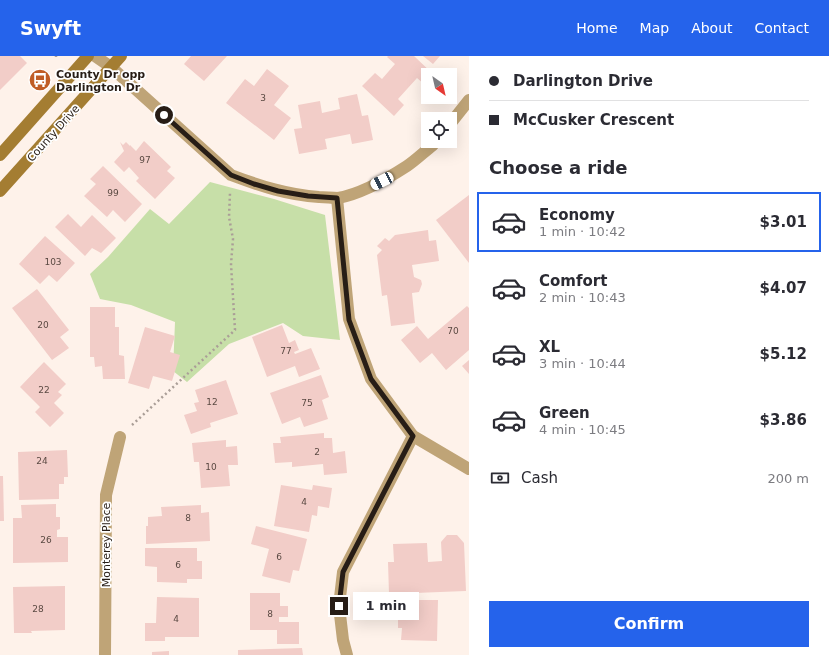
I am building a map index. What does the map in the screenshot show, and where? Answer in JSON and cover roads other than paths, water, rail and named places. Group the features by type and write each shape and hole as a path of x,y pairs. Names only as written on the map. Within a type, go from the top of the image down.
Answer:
{"main road":[{"path":"0,156 88,56"},
{"name":"County Drive","path":"0,191 121,56"}],"street":[{"path":"95,56 111,67 231,175 278,191 308,196 337,198 362,191 408,166 429,148"},
{"path":"457,115 469,100"},
{"path":"337,198 349,320 371,379 413,436 469,469"},
{"path":"347,655 343,640 339,606 343,572 413,436"},
{"name":"Monterey Place","path":"105,655 106,495 120,437"}],"place":[{"name":"County Dr opp Darlington Dr","path":"40,80"}]}
